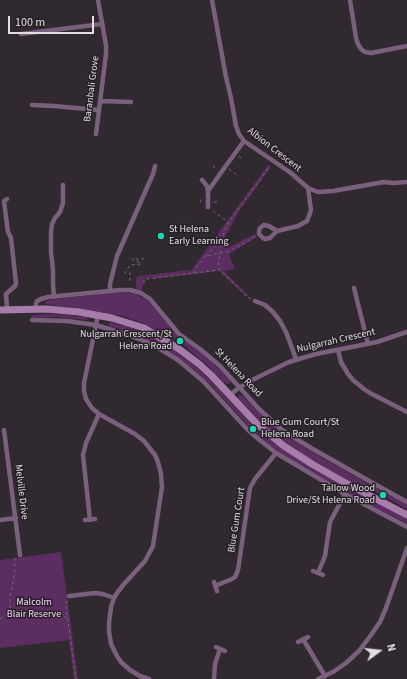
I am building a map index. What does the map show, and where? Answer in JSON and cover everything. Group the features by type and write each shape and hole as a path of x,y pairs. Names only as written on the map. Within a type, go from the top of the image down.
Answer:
{"main road":[{"name":"St Helena Road","path":"3,310 36,309 69,311 112,318 144,328 167,341 199,364 257,424 284,446 340,480 407,514"}],"street":[{"name":"Baranbali Grove","path":"96,134 106,54 98,0"},
{"name":"Albion Crescent","path":"212,0 226,77 239,134 244,141 291,173 308,188"},
{"path":"350,0 356,38 361,49 365,52 371,52 407,46"},
{"path":"21,34 102,24"},
{"path":"101,101 131,102"},
{"path":"32,106 54,106 98,110"},
{"path":"208,191 244,141"},
{"path":"110,291 110,284 117,256 153,174 155,166"},
{"path":"202,180 207,186 208,207"},
{"path":"277,231 264,225 260,228 259,234 263,238 268,238 277,231 298,226 307,221 310,210 308,188 318,192 326,192 384,182 407,182"},
{"path":"54,297 51,232 52,224 60,212 63,203 63,185"},
{"path":"3,310 6,294 15,286 16,283 11,238 8,232 4,201 7,199"},
{"path":"354,288 368,344"},
{"name":"St Helena Road","path":"36,309 36,304 39,300 54,297 125,290 141,293 150,299 177,332 214,360 265,415 288,434 303,444 407,502"},
{"path":"255,301 266,305 280,321 286,332 296,360"},
{"path":"98,315 85,374 83,387 84,395 92,408 144,441 152,450 158,462 162,480 154,539 151,550 145,561 116,593 111,607 109,623 110,638 114,650 121,662 130,670 148,679"},
{"path":"32,320 67,321 96,325 122,332 147,342 178,360 203,381 247,429 276,453 345,494 407,527"},
{"name":"Nulgarrah Crescent","path":"230,395 240,387 262,375 296,360 368,344 407,332"},
{"path":"338,350 341,362 353,380 370,393 407,412"},
{"path":"90,520 83,455 86,443 100,414"},
{"name":"Melville Drive","path":"4,430 16,518 18,556"},
{"name":"Blue Gum Court","path":"215,586 232,579 238,570 250,488 255,478 276,453"},
{"path":"313,571 321,574 330,522 345,494"},
{"path":"0,520 16,518"},
{"path":"318,679 340,667 351,658 366,642 376,628 386,608 407,548"},
{"path":"70,598 91,593 99,593 114,598"},
{"path":"303,639 325,676"},
{"path":"214,679 216,660 220,649"}],"path":[{"path":"239,156 244,160"},
{"path":"193,273 203,258 222,238 229,223 274,161"},
{"path":"229,170 237,174"},
{"path":"213,202 220,202"},
{"path":"212,210 229,223"},
{"path":"206,256 236,248 259,234"},
{"path":"216,270 218,267 222,238"},
{"path":"130,281 130,273 125,273 130,264 141,264 133,260 133,258 141,260 144,258"},
{"path":"218,267 246,296 255,301"},
{"path":"144,284 144,280 146,279 220,270"},
{"path":"10,614 10,598 18,556"},
{"path":"70,598 66,603 67,617 76,679"},
{"path":"0,619 3,616 18,613 39,617 67,617"}],"green space":[{"path":"268,165 271,167 239,211 224,239 227,248 255,234 257,237 229,254 235,269 224,271 248,295 247,297 219,271 152,279 151,277 145,279 141,291 136,289 136,280 137,277 140,276 189,270 190,272"},
{"path":"120,292 135,294 147,300 178,336 203,354 230,380 230,383 228,384 223,382 208,366 176,339 163,335 142,323 123,316 46,304 45,302 49,300"},
{"path":"50,314 86,317 88,319 57,317 32,318 31,315"},
{"path":"109,322 149,335 174,350 208,378 248,420 257,432 407,518 407,524 358,498 273,448 251,429 210,384 184,362 150,341 129,332 109,326"},
{"path":"239,395 243,396 283,434 372,486 407,504 407,509 376,492 367,490 341,477 303,454 260,421 239,399"},
{"name":"Malcolm Blair Reserve","path":"61,552 78,679 74,679 69,640 0,648 0,560"}],"place":[{"name":"St Helena Early Learning","path":"161,236"},
{"name":"Nulgarrah Crescent/St Helena Road","path":"180,341"},
{"name":"Blue Gum Court/St Helena Road","path":"253,429"},
{"name":"Tallow Wood Drive/St Helena Road","path":"383,495"}]}
